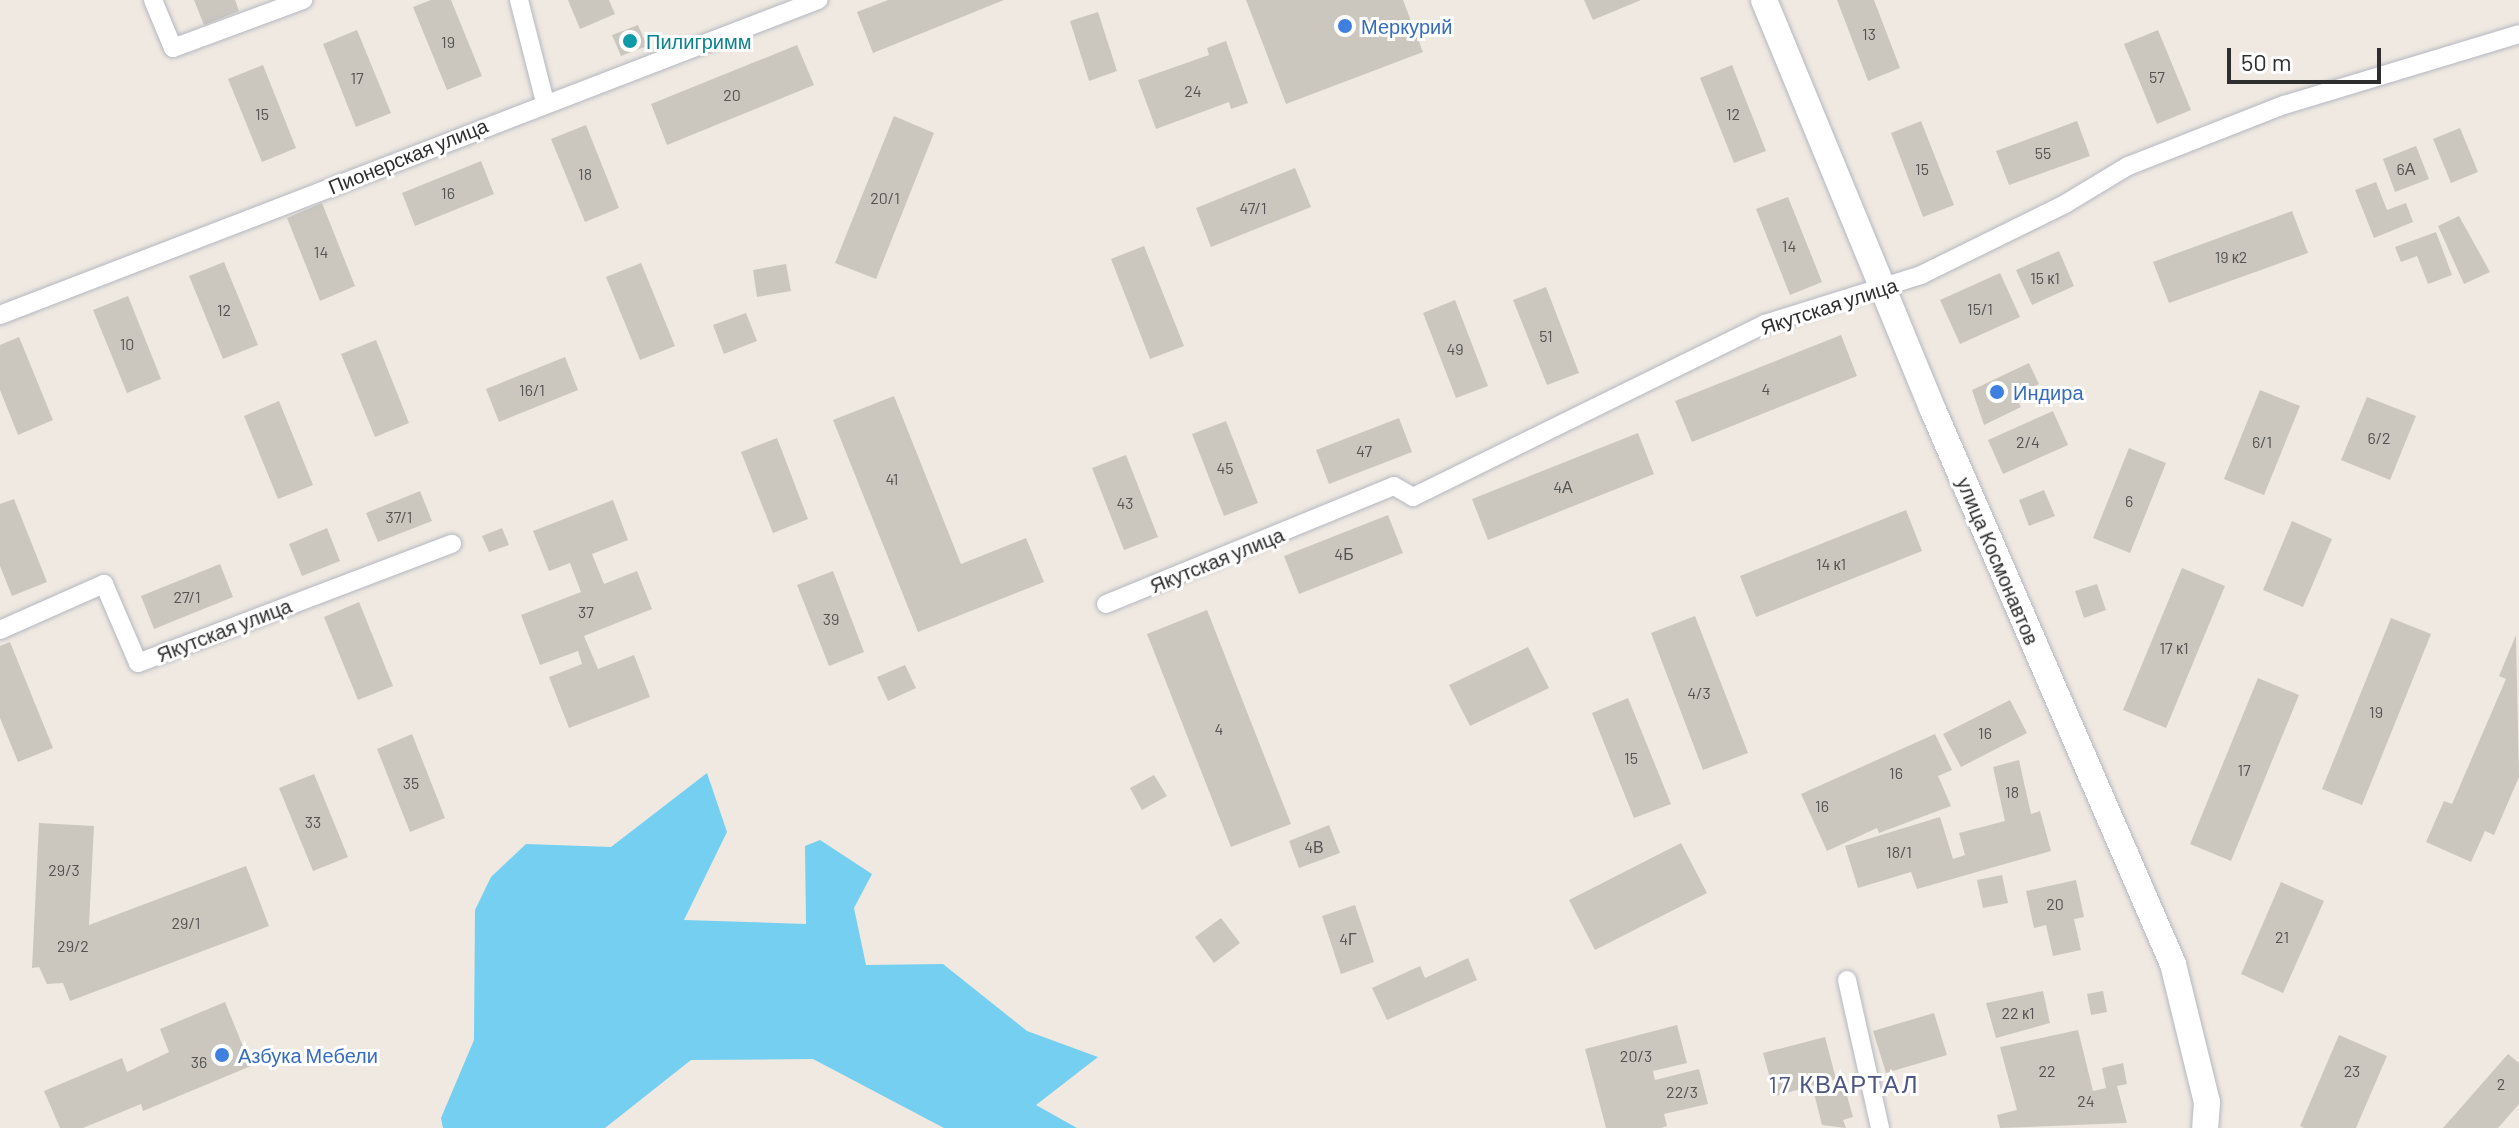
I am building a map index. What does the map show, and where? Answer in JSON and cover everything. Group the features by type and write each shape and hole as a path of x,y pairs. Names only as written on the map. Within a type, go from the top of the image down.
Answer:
{"street":[{"path":"153,0 173,48 303,0"},
{"path":"519,0 545,102"},
{"name":"Пионерская улица","path":"0,315 545,102 818,0"},
{"name":"улица Космонавтов","path":"1764,0 1884,290 2173,964 2207,1102 2205,1128"},
{"name":"Якутская улица","path":"1106,604 1394,486 1413,497 1765,324 1884,290 2065,204 2128,166 2284,105 2519,34"},
{"name":"Якутская улица","path":"0,630 104,584 138,663 452,544"},
{"path":"1847,980 1880,1128"}],"water":[{"path":"707,773 727,832 684,920 806,924 805,846 820,840 872,874 854,908 866,965 943,964 1027,1031 1098,1057 1036,1105 1077,1128 944,1128 813,1059 691,1060 605,1128 443,1128 441,1118 474,1040 475,910 491,877 526,844 611,847"}],"building":[{"path":"194,0 235,0 239,11 204,25"},
{"path":"431,0 451,0 482,76 447,90 413,7"},
{"path":"568,0 609,0 615,14 580,29"},
{"path":"888,0 1004,0 873,53 857,12"},
{"name":"Меркурий","path":"1246,0 1403,0 1423,52 1286,104"},
{"path":"1584,0 1641,0 1593,20"},
{"path":"1837,0 1874,0 1900,68 1868,81"},
{"path":"1098,12 1117,71 1089,81 1070,21"},
{"name":"Пилигримм","path":"638,25 647,46 621,56 612,35"},
{"path":"357,30 391,113 356,127 323,44"},
{"path":"2158,30 2191,110 2157,124 2124,44"},
{"path":"1226,41 1248,103 1231,109 1229,102 1156,129 1138,80 1209,55 1207,48"},
{"path":"797,45 814,85 667,145 651,104"},
{"path":"263,65 296,148 262,162 228,79"},
{"path":"1732,65 1766,151 1734,163 1700,78"},
{"path":"894,116 934,133 876,279 835,263"},
{"path":"1921,121 1954,205 1923,217 1891,133"},
{"path":"2077,121 2090,156 2009,185 1996,151"},
{"path":"586,125 619,208 585,222 551,139"},
{"path":"2460,128 2478,172 2451,183 2433,139"},
{"path":"2416,146 2429,179 2395,192 2383,159"},
{"path":"481,161 494,194 415,226 402,193"},
{"path":"1295,168 1311,207 1211,247 1196,208"},
{"path":"2376,182 2387,210 2406,203 2413,222 2374,238 2355,190"},
{"path":"1788,197 1822,282 1790,295 1756,209"},
{"path":"322,203 355,286 320,301 287,218"},
{"path":"2292,211 2308,253 2169,303 2153,262"},
{"path":"2459,216 2490,272 2464,284 2438,226"},
{"path":"2436,232 2452,275 2428,284 2417,256 2401,262 2395,247"},
{"path":"1144,246 1184,346 1150,359 1111,259"},
{"path":"2059,251 2074,286 2032,305 2016,270"},
{"path":"224,262 258,345 223,359 189,276"},
{"path":"641,263 675,346 640,360 606,277"},
{"path":"786,264 791,291 757,297 753,270"},
{"path":"2000,273 2020,317 1960,344 1940,300"},
{"path":"1546,287 1579,373 1547,385 1513,300"},
{"path":"128,296 161,379 127,393 93,310"},
{"path":"1455,300 1488,386 1456,398 1423,313"},
{"path":"746,313 757,341 724,354 713,325"},
{"path":"1841,335 1857,376 1692,442 1675,401"},
{"path":"19,337 53,420 18,435 0,390 0,345"},
{"path":"376,340 409,423 375,437 341,354"},
{"path":"565,357 578,390 499,422 486,389"},
{"name":"Индира","path":"2029,363 2039,384 2015,395 2021,407 1984,425 1972,390"},
{"path":"2260,390 2300,406 2264,495 2224,479"},
{"path":"894,396 961,564 1026,538 1044,582 918,632 833,420"},
{"path":"2367,397 2416,416 2390,480 2341,460"},
{"path":"279,401 313,485 278,499 244,416"},
{"path":"2053,411 2068,445 2003,474 1988,440"},
{"path":"1399,418 1412,452 1329,484 1316,450"},
{"path":"1226,421 1258,503 1224,516 1192,434"},
{"path":"1638,433 1654,474 1488,540 1472,499"},
{"path":"777,438 808,519 773,533 741,452"},
{"path":"2129,448 2166,463 2130,553 2093,538"},
{"path":"1126,455 1158,537 1124,550 1092,468"},
{"path":"2044,490 2055,516 2029,526 2019,500"},
{"path":"420,491 432,521 378,542 366,513"},
{"path":"14,499 47,582 12,596 0,566 0,504"},
{"path":"613,500 628,540 592,554 604,584 637,571 652,609 584,636 598,669 634,655 650,697 569,728 549,677 582,664 578,651 540,665 521,615 581,592 570,563 549,571 533,531"},
{"path":"1906,510 1922,551 1756,617 1740,576"},
{"path":"1388,515 1403,553 1299,594 1284,556"},
{"path":"2292,521 2332,539 2303,607 2263,590"},
{"path":"327,528 340,561 302,576 289,544"},
{"path":"502,528 509,545 489,552 482,536"},
{"path":"220,564 233,597 154,629 141,596"},
{"path":"2182,568 2225,586 2166,728 2123,710"},
{"path":"833,571 864,652 829,666 797,585"},
{"path":"2097,584 2106,610 2084,618 2075,591"},
{"path":"359,602 393,686 358,700 324,617"},
{"path":"1207,610 1291,824 1231,847 1147,634"},
{"path":"1695,616 1748,753 1703,770 1651,633"},
{"path":"2391,618 2431,634 2362,805 2322,789"},
{"path":"2516,635 2519,777 2494,835 2485,831 2471,862 2426,842 2444,801 2452,804 2506,679 2499,676"},
{"path":"10,642 53,748 18,762 0,718 0,646"},
{"path":"1528,647 1549,688 1470,726 1449,685"},
{"path":"905,665 916,688 888,701 877,677"},
{"path":"2258,678 2299,695 2231,861 2190,844"},
{"path":"1628,698 1671,804 1634,818 1592,713"},
{"path":"2010,700 2027,733 1961,767 1943,734"},
{"path":"412,734 445,818 410,832 377,749"},
{"path":"1935,734 1952,770 1938,776 1951,806 1879,833 1877,828 1827,851 1801,794"},
{"path":"2019,760 2031,814 2040,811 2051,851 1917,889 1911,872 1858,888 1845,846 1940,817 1953,859 1965,855 1959,833 2005,821 1993,767"},
{"path":"314,774 348,857 313,871 279,788"},
{"path":"1154,775 1167,796 1142,810 1130,788"},
{"path":"39,823 94,826 89,925 246,866 269,926 70,1001 63,983 47,984 39,967 32,968"},
{"path":"1329,825 1340,853 1299,868 1289,841"},
{"path":"1681,843 1707,893 1595,950 1569,900"},
{"path":"2002,875 2008,903 1983,908 1977,880"},
{"path":"2076,880 2084,917 2074,919 2081,950 2053,956 2046,925 2034,928 2026,891"},
{"path":"2281,882 2324,901 2283,993 2241,974"},
{"path":"1355,905 1374,962 1341,974 1322,916"},
{"path":"1221,918 1240,943 1214,963 1195,937"},
{"path":"1468,958 1477,980 1387,1020 1372,988 1420,966 1425,978"},
{"path":"2043,991 2050,1023 1996,1038 1986,1003"},
{"path":"2103,991 2107,1012 2091,1015 2087,994"},
{"path":"225,1002 251,1066 143,1111 141,1104 83,1128 60,1128 44,1091 122,1058 127,1072 169,1052 160,1029"},
{"path":"1934,1013 1947,1055 1886,1073 1873,1031"},
{"path":"1677,1025 1687,1063 1653,1071 1655,1080 1699,1069 1708,1104 1664,1114 1667,1126 1661,1128 1606,1128 1585,1049"},
{"path":"2078,1030 2093,1091 2106,1088 2102,1068 2123,1063 2127,1084 2117,1086 2127,1123 2000,1128 1997,1115 2017,1110 2000,1047"},
{"path":"2339,1035 2387,1056 2356,1128 2304,1128 2300,1126"},
{"path":"1825,1037 1836,1079 1775,1096 1763,1053"},
{"path":"2508,1054 2519,1063 2519,1104 2498,1128 2443,1128"},
{"path":"1844,1085 1853,1117 1843,1120 1846,1128 1822,1125 1814,1093"}],"place":[{"name":"Меркурий","path":"1345,26"},
{"name":"Пилигримм","path":"630,41"},
{"name":"Индира","path":"1997,392"},
{"name":"Азбука Мебели","path":"222,1055"}],"district":[{"name":"17 КВАРТАЛ","path":"1844,1084"}]}
